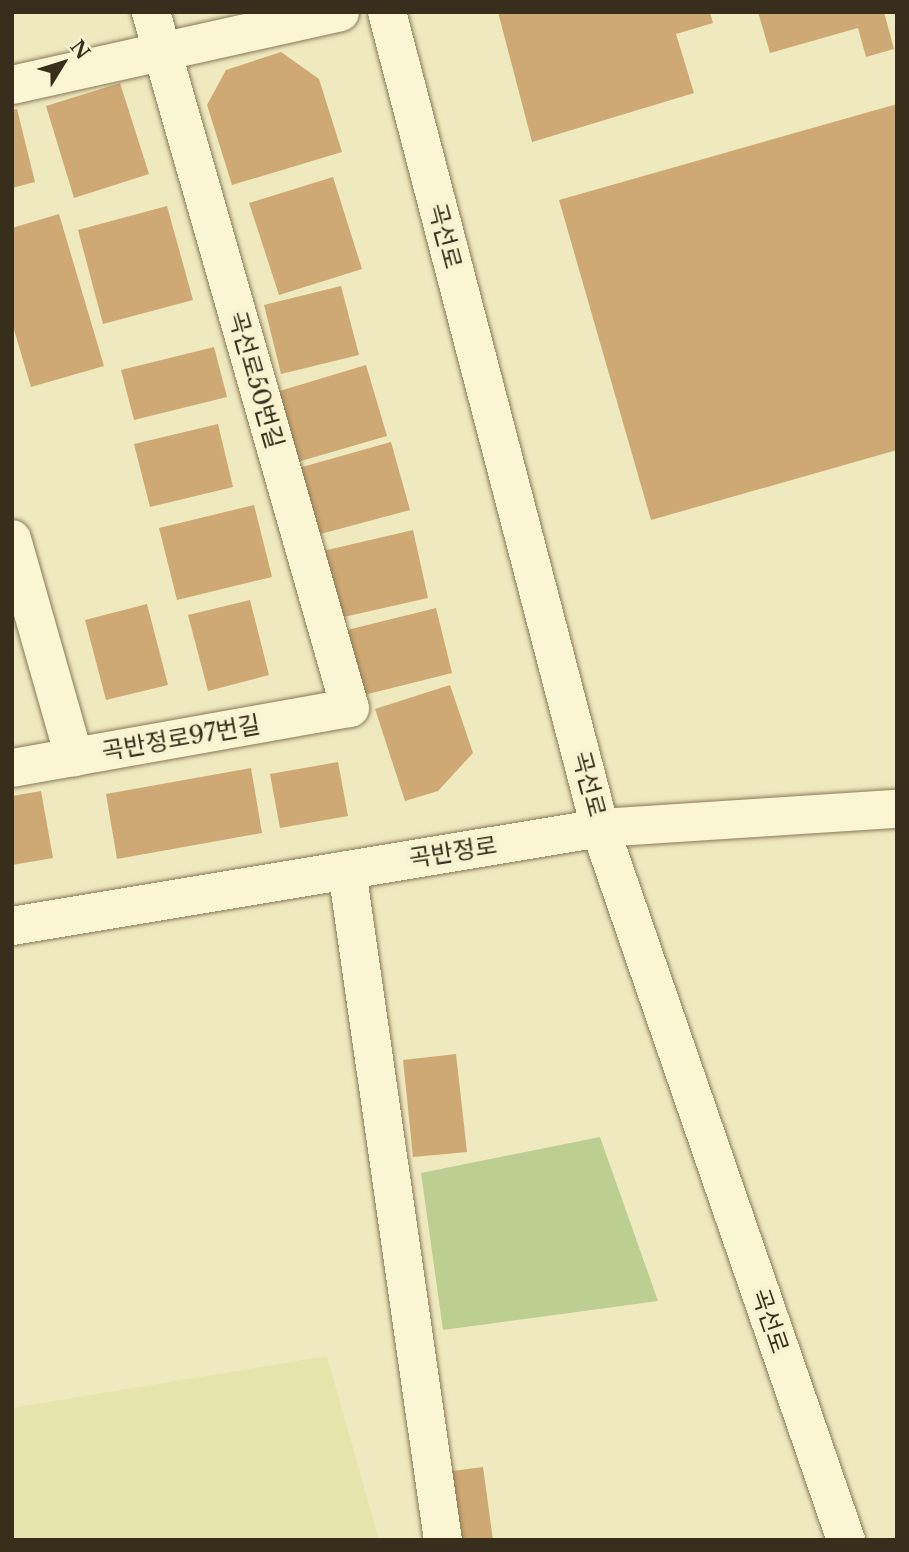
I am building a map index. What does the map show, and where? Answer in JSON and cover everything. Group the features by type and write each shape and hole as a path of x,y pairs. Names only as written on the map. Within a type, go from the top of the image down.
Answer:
{"street":[{"name":"곡선로50번길","path":"151,12 350,708"},
{"path":"12,85 340,12"},
{"name":"곡선로","path":"387,12 600,828 846,1540"},
{"path":"12,539 74,757"},
{"name":"곡반정로97번길","path":"12,768 350,708"},
{"name":"곡반정로","path":"12,926 600,828 897,809"},
{"path":"347,870 443,1540"}],"green space":[{"path":"600,1137 658,1301 443,1330 421,1173"},
{"path":"327,1356 379,1540 12,1540 12,1408"}],"building":[{"path":"498,12 710,12 713,23 676,34 694,93 532,142"},
{"path":"758,12 884,12 894,49 866,57 858,28 770,53"},
{"path":"281,52 319,79 342,152 232,185 207,105 226,70"},
{"path":"120,83 149,174 74,198 46,106"},
{"path":"897,104 897,450 651,520 559,200"},
{"path":"17,109 35,182 12,188 12,110"},
{"path":"333,177 362,269 279,295 249,203"},
{"path":"167,206 193,300 103,324 78,230"},
{"path":"59,214 104,366 31,387 12,323 12,228"},
{"path":"341,286 359,355 281,374 264,305"},
{"path":"214,347 227,397 134,420 121,370"},
{"path":"366,365 387,436 294,463 273,393"},
{"path":"218,424 233,487 150,507 134,444"},
{"path":"391,442 410,510 313,536 295,469"},
{"path":"254,505 272,577 177,600 159,528"},
{"path":"413,530 428,598 326,621 310,554"},
{"path":"250,600 269,675 208,691 188,615"},
{"path":"147,604 168,685 106,700 85,620"},
{"path":"436,608 452,673 352,698 335,633"},
{"path":"450,685 473,753 438,791 405,801 375,709"},
{"path":"338,762 348,816 280,828 270,774"},
{"path":"251,768 262,833 117,859 106,794"},
{"path":"41,791 53,858 12,865 12,796"},
{"path":"456,1054 467,1152 413,1157 403,1060"},
{"path":"483,1467 493,1540 461,1540 452,1471"}]}
